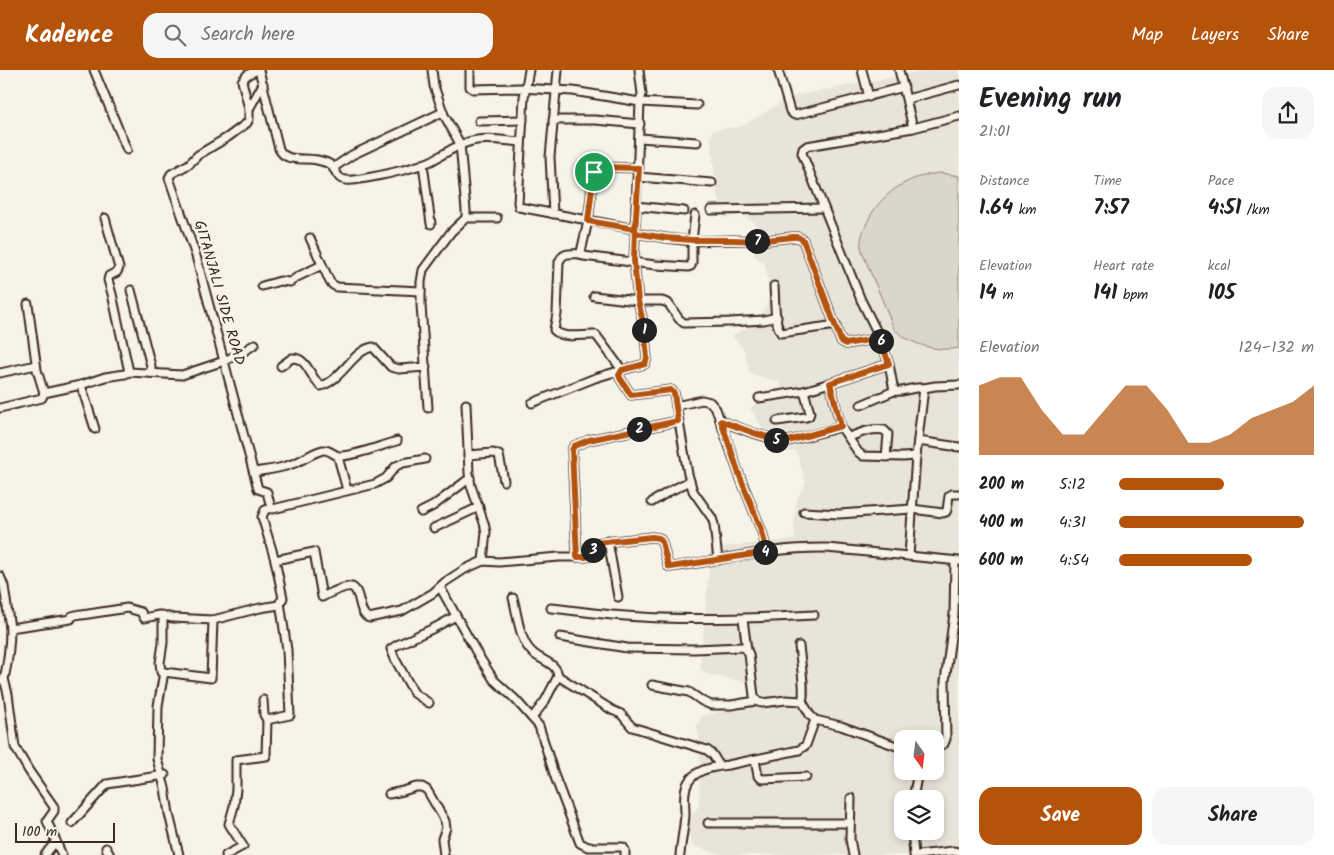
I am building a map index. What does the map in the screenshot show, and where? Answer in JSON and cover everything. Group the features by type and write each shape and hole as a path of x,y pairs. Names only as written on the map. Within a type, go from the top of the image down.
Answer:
{"street":[{"path":"94,70 127,150"},
{"path":"249,108 242,80 247,75 258,70 281,153 291,158 309,158 324,161 333,168 340,179 350,180 395,172 423,164 460,144 480,140 521,142"},
{"path":"432,70 434,86 443,112 460,144 465,184 466,218"},
{"path":"470,70 469,83 471,89 573,91 640,102 697,105"},
{"path":"529,70 521,142 519,207 666,238 757,241 798,237 803,240 841,341 844,344 880,338"},
{"path":"553,214 550,157 558,70"},
{"path":"532,403 595,378 647,362 644,326 638,301 634,261 640,102 642,94 639,70"},
{"path":"778,70 790,111 793,114 904,87"},
{"path":"862,70 870,96"},
{"path":"899,70 913,128"},
{"path":"249,108 263,84"},
{"path":"907,99 959,85"},
{"name":"GITANJALI SIDE ROAD","path":"249,108 249,119 246,123 228,137 198,154 189,164 171,174 169,178 196,256 258,489 267,492 271,508"},
{"path":"333,168 352,155 443,112"},
{"path":"894,391 889,364 880,338 861,300 802,154 803,149 819,143 913,128 959,116"},
{"path":"479,121 523,120"},
{"path":"553,120 595,120 640,124"},
{"path":"639,138 697,142"},
{"path":"423,164 431,224"},
{"path":"582,254 596,168 639,168"},
{"path":"638,177 712,183"},
{"path":"636,206 684,211"},
{"path":"711,210 824,208"},
{"path":"695,215 692,263 688,267 656,265 585,256 582,254 564,254 559,262 557,314 554,330 563,335 596,336 621,371 620,378 631,395 671,390 674,393 690,481 693,491 712,518 718,560"},
{"path":"105,218 119,268 117,272 109,276 108,280 129,372"},
{"path":"428,408 421,291 423,270 451,232 466,218 497,218"},
{"path":"310,238 333,286 421,291"},
{"path":"262,286 280,281 290,282 322,265"},
{"path":"774,286 779,331 781,333 836,325"},
{"path":"131,290 151,366 151,373"},
{"path":"594,296 638,301 655,300 668,303 684,323 764,320 777,317"},
{"path":"0,408 42,398 44,392 36,365 28,304"},
{"path":"44,392 129,372 182,375 224,361 255,344"},
{"path":"281,366 292,358 299,359 321,386 329,384 358,355 373,347 391,367 426,367"},
{"path":"759,398 804,391 889,364"},
{"path":"0,373 36,365"},
{"path":"830,383 841,426 858,452 863,456 916,456"},
{"path":"81,384 95,429"},
{"path":"860,405 894,391 913,387 959,385"},
{"path":"909,556 916,456 924,388"},
{"path":"777,421 809,416 810,413 804,391"},
{"path":"676,406 702,400 710,402 716,409 762,532 767,552"},
{"path":"466,404 470,478 486,532 483,561"},
{"path":"577,557 572,450 574,446 589,440 678,421"},
{"path":"721,421 785,442 841,426"},
{"path":"849,437 869,430 884,430 888,434 886,457"},
{"path":"254,472 292,464 323,450 338,457 396,441"},
{"path":"918,441 959,447"},
{"path":"468,455 499,454 504,480"},
{"path":"338,457 347,490"},
{"path":"10,628 71,619 72,616 80,614 127,608 141,612 144,618 163,615 172,618 213,620 279,605 283,598 262,517 265,510 375,484 386,478 396,466 425,459"},
{"path":"421,512 433,506 470,478"},
{"path":"652,502 690,481"},
{"path":"804,512 839,514 912,509 943,513 947,510 949,496 959,494"},
{"path":"434,528 479,507"},
{"path":"274,560 314,552 322,597 340,589 354,588 362,611 369,618 402,610 433,593 464,569 483,561 499,562 559,557 585,557 590,556 596,543 608,541 659,538 662,542 668,566 671,567 805,548 957,561 957,611 945,681 946,739 944,744"},
{"path":"608,541 618,597"},
{"path":"0,576 4,586 10,628 10,650 2,680 8,694 16,747 29,771 54,807 54,811 47,821 62,855"},
{"path":"440,587 494,680 515,699 539,726 555,777 580,843 588,847 623,847 625,855"},
{"path":"513,598 525,642 533,654 555,667 558,672 558,676 545,700 532,718"},
{"path":"267,720 290,715 287,650 280,602"},
{"path":"551,608 613,615 670,618 743,619 814,615"},
{"path":"163,615 161,672 211,678 213,620"},
{"path":"429,703 414,693 391,649 456,616"},
{"path":"743,619 756,701"},
{"path":"560,637 627,648 695,649 741,647 747,650"},
{"path":"950,645 959,646"},
{"path":"798,646 803,691 802,702 810,715 815,720 840,726 894,745"},
{"path":"164,672 158,706 157,759 163,776 179,855"},
{"path":"558,676 612,710 622,714 632,727 707,750 713,755 718,765"},
{"path":"652,685 689,692 711,705 786,700 802,702"},
{"path":"226,855 243,846 228,824 234,806 236,760 266,756 267,720 264,715 263,700"},
{"path":"680,855 685,816 685,792 689,780 698,772 718,765 754,760 804,748 815,720"},
{"path":"754,760 758,776 762,779 806,777"},
{"path":"72,823 107,784 163,776"},
{"path":"389,794 416,787 422,787 427,790 445,821 446,828 442,839 444,855"},
{"path":"851,798 850,839 853,855"},
{"path":"708,823 850,823"},
{"path":"913,840 914,855"},
{"path":"44,855 56,841"},
{"path":"106,848 110,855"},
{"path":"918,855 959,852"}],"shaded area":[{"path":"930,70 959,70 959,855 723,855 693,846 687,826 699,804 700,741 696,726 703,715 745,707 752,694 749,683 706,674 700,667 711,548 795,539 794,525 797,499 806,483 796,451 775,452 750,408 779,390 781,383 750,373 744,350 732,335 756,323 771,297 765,264 754,255 755,223 741,215 725,218 717,194 710,137 713,130 743,126 792,96"},
{"path":"941,173 959,176 959,348 951,349 933,348 916,343 894,329 863,255 861,244 864,230 872,214 887,195 906,182"}],"route":[{"path":"600,167 639,168 635,233 692,240 757,241 798,237 803,240 841,341 846,344 880,338 889,364 830,383 841,426 785,442 721,421 762,532 767,552 671,567 666,562 662,542 659,538 652,537 596,543 590,556 577,557 572,450 574,446 589,440 678,421 674,393 671,390 631,395 620,378 619,375 622,370 647,362 644,326 638,301 634,261 635,229 588,221 594,172 596,168 600,167"}]}
